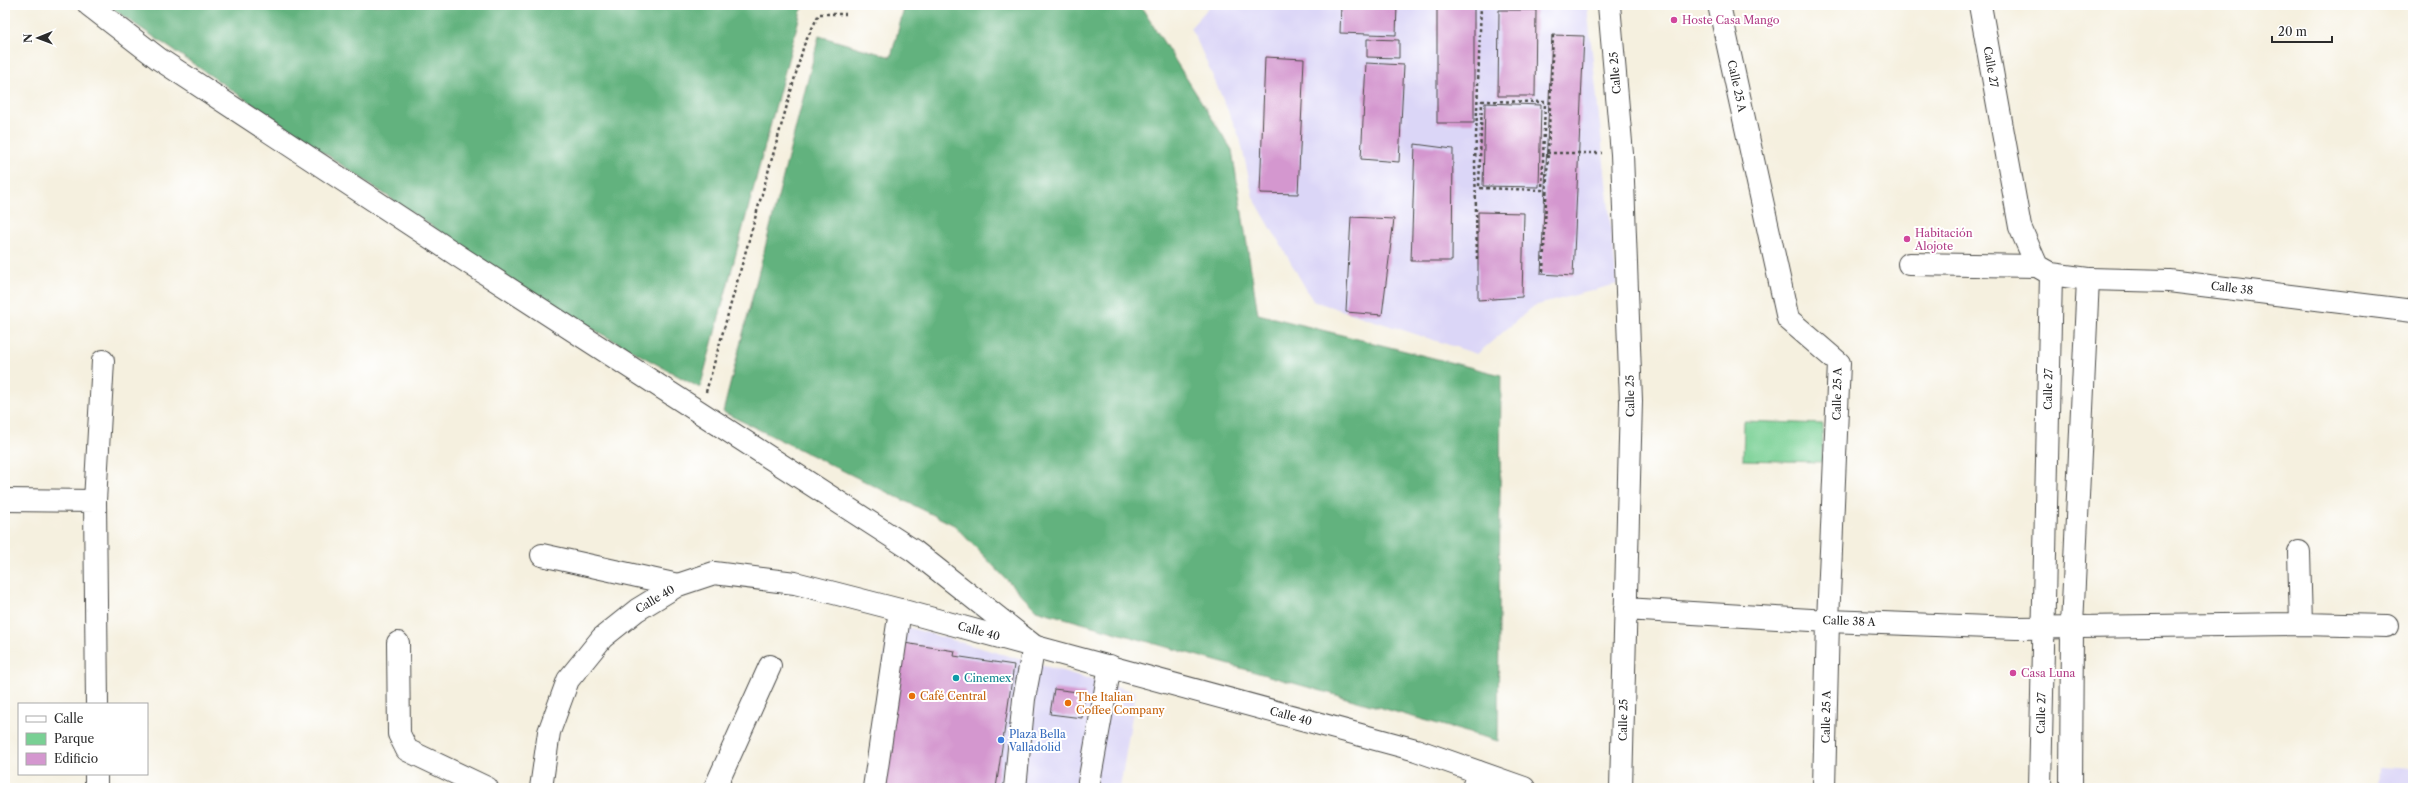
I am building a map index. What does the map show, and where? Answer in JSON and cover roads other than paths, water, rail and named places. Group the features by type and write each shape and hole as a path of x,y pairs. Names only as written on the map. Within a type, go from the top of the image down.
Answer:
{"street":[{"path":"89,5 160,59 700,413 914,551 1034,646 1024,699 1015,788"},
{"name":"Calle 25","path":"1609,5 1622,154 1631,402 1621,788"},
{"name":"Calle 25 A","path":"1719,5 1788,319 1839,363 1828,621 1824,788"},
{"name":"Calle 27","path":"1980,5 2020,227 2044,270 2040,788"},
{"name":"Calle 38","path":"1909,264 2044,270 2088,279 2169,280 2413,311"},
{"path":"2071,788 2072,626 2088,279"},
{"path":"97,703 95,501 103,361"},
{"path":"5,500 95,501"},
{"path":"2299,552 2301,624"},
{"path":"542,555 678,585"},
{"name":"Calle 40","path":"541,788 549,732 568,680 602,638 637,610 678,585 714,573 796,583 900,610 1416,750 1475,780 1524,788"},
{"name":"Calle 38 A","path":"1625,609 1828,621 2016,628 2042,626 2301,624 2387,626"},
{"path":"874,788 900,610"},
{"path":"398,643 399,734 407,750 487,788"},
{"path":"715,788 770,666"},
{"path":"1088,788 1110,666"},
{"path":"96,775 96,788"}],"place":[{"name":"Hoste Casa Mango","path":"1674,20"},
{"name":"Habitación Alojote","path":"1907,239"},
{"name":"Casa Luna","path":"2013,673"},
{"name":"Cinemex","path":"956,678"},
{"name":"Café Central","path":"912,696"},
{"name":"The Italian Coffee Company","path":"1068,703"},
{"name":"Plaza Bella Valladolid","path":"1001,740"}]}
